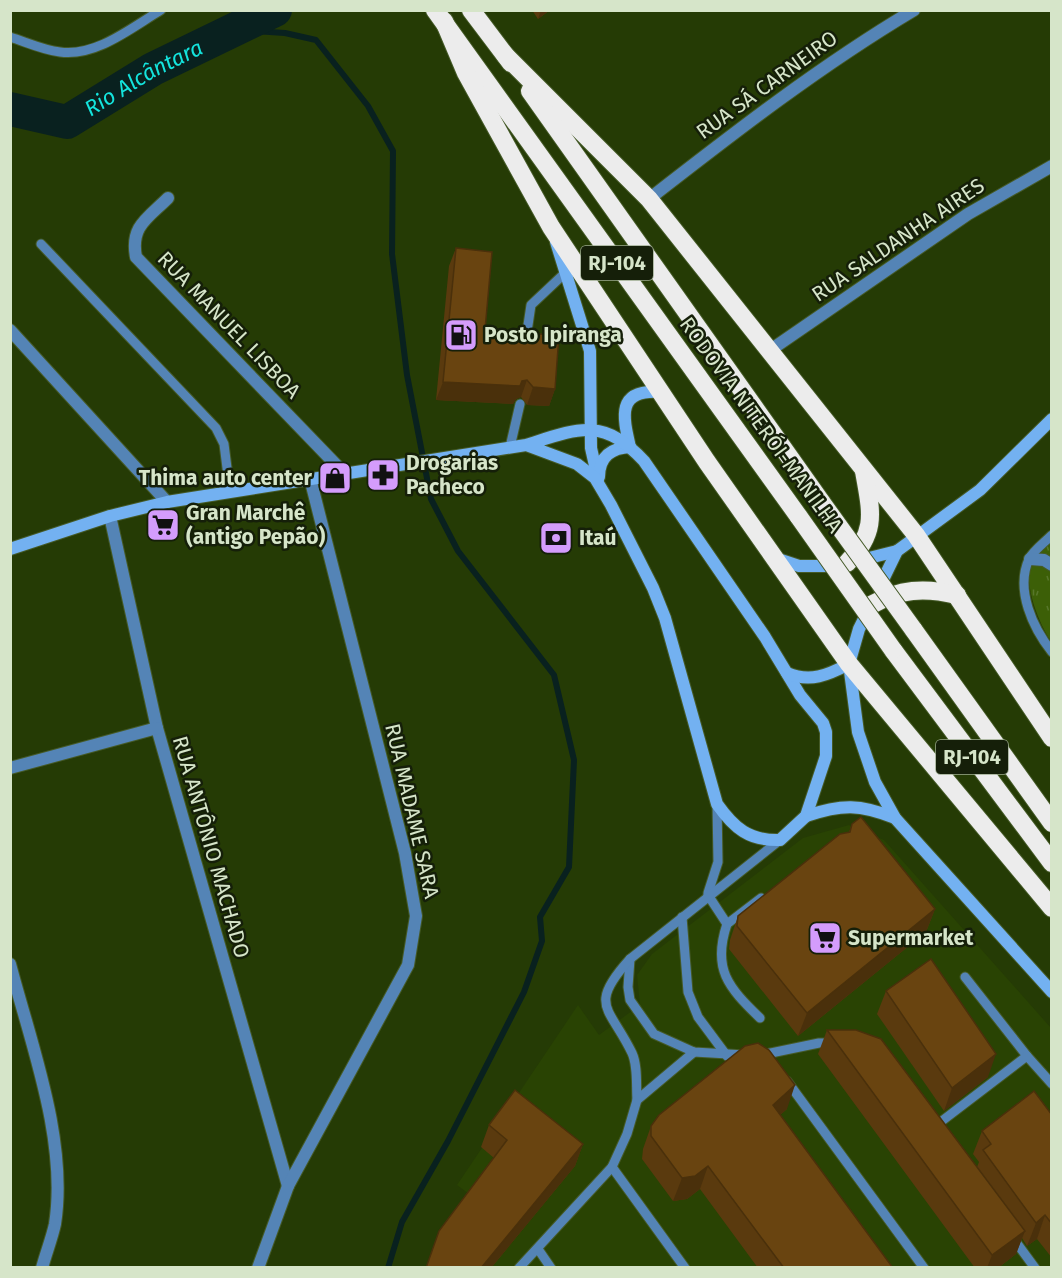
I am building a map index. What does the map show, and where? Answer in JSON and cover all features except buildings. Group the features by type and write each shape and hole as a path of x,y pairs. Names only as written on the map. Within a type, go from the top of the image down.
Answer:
{"highway":[{"name":"RODOVIA NITERÓI-MANILHA","path":"471,10 1052,823"},
{"name":"RODOVIA NITERÓI-MANILHA","path":"440,16 893,650 1052,863"},
{"path":"440,16 466,74 551,227 707,462 849,664 1052,908"},
{"path":"505,55 649,200 916,536 1052,738"},
{"path":"847,563 861,549 870,528 864,469"},
{"path":"871,605 901,591 914,590 957,595"}],"main road":[{"path":"551,227 590,351 593,464 600,484 635,551 665,618 717,804 735,827 753,838 780,840 806,816 834,806 863,808 895,818"},
{"path":"630,447 623,415 625,407 639,394 660,392"},
{"path":"774,557 798,566 822,567 897,551 980,490 1052,419"},
{"path":"10,549 110,516 166,502 310,478 447,459 526,445 567,432 591,429 610,433 630,447 663,489 800,695 823,723 828,743 806,816"},
{"path":"526,445 578,464 600,484"},
{"path":"600,484 601,463 606,455 618,447 630,447"},
{"path":"897,551 859,629 849,664 863,753 875,782 895,818 1052,992"},
{"path":"787,673 798,677 814,678 849,664"}],"street":[{"name":"RUA SÁ CARNEIRO","path":"649,200 771,104 861,42 914,10"},
{"name":"RUA SALDANHA AIRES","path":"769,351 968,214 1052,166"},
{"name":"RUA MANUEL LISBOA","path":"168,198 136,230 133,242 136,257 344,473"},
{"path":"10,330 166,502"},
{"name":"RUA MADAME SARA","path":"258,1268 288,1186 408,965 416,916 405,853 310,478"},
{"name":"RUA ANTÔNIO MACHADO","path":"110,516 157,728 288,1186"},
{"path":"1029,559 1044,560 1052,565"},
{"path":"10,768 157,728"},
{"path":"10,964 47,1104 58,1169 55,1224 42,1268"}],"lane":[{"path":"10,37 58,52 76,53 98,47 161,10"},
{"path":"41,244 216,428 224,444 230,492"},
{"path":"525,351 531,305 565,273"},
{"path":"510,447 520,404"},
{"path":"1052,535 1029,559 1026,597 1033,624 1052,652"},
{"path":"708,895 718,862 717,804"},
{"path":"519,1268 612,1167 627,1134 636,1100 632,1053 609,1016 605,1003 606,990 611,979 630,959 780,840"},
{"path":"760,1018 728,982 721,962 720,944 727,924 771,891"},
{"path":"708,895 727,924"},
{"path":"682,917 688,992 698,1017 727,1056"},
{"path":"630,959 628,987 630,1000 654,1034 694,1052 727,1056 766,1053 819,1043 848,1043"},
{"path":"965,977 1052,1084"},
{"path":"636,1100 694,1052"},
{"path":"766,1053 773,1063"},
{"path":"934,1127 1027,1056"},
{"path":"780,1072 924,1268"},
{"path":"927,1118 940,1137"},
{"path":"612,1167 685,1268"},
{"path":"1008,1230 1035,1268"},
{"path":"538,1249 551,1268"}],"shaded area":[{"path":"849,825 884,840 1051,1028 1051,1267 426,1268 473,1197 457,1185 578,1005 599,1035 640,1005 637,975 652,954 803,838"}],"green space":[{"path":"1051,542 1051,641 1034,604 1029,572 1038,555"}],"waterway":[{"name":"Rio Alcântara","path":"10,109 67,122 153,69 275,10"},
{"path":"236,30 285,33 316,40 368,106 393,151 392,254 407,375 431,499 458,551 554,675 574,760 569,867 540,917 542,941 524,992 448,1141 402,1222 388,1268"}],"place":[{"name":"Posto Ipiranga","path":"461,335"},
{"name":"Drogarias Pacheco","path":"383,475"},
{"name":"Thima auto center","path":"335,478"},
{"name":"Gran Marchê (antigo Pepão)","path":"163,525"},
{"name":"Itaú","path":"556,538"},
{"name":"Supermarket","path":"825,938"}]}
